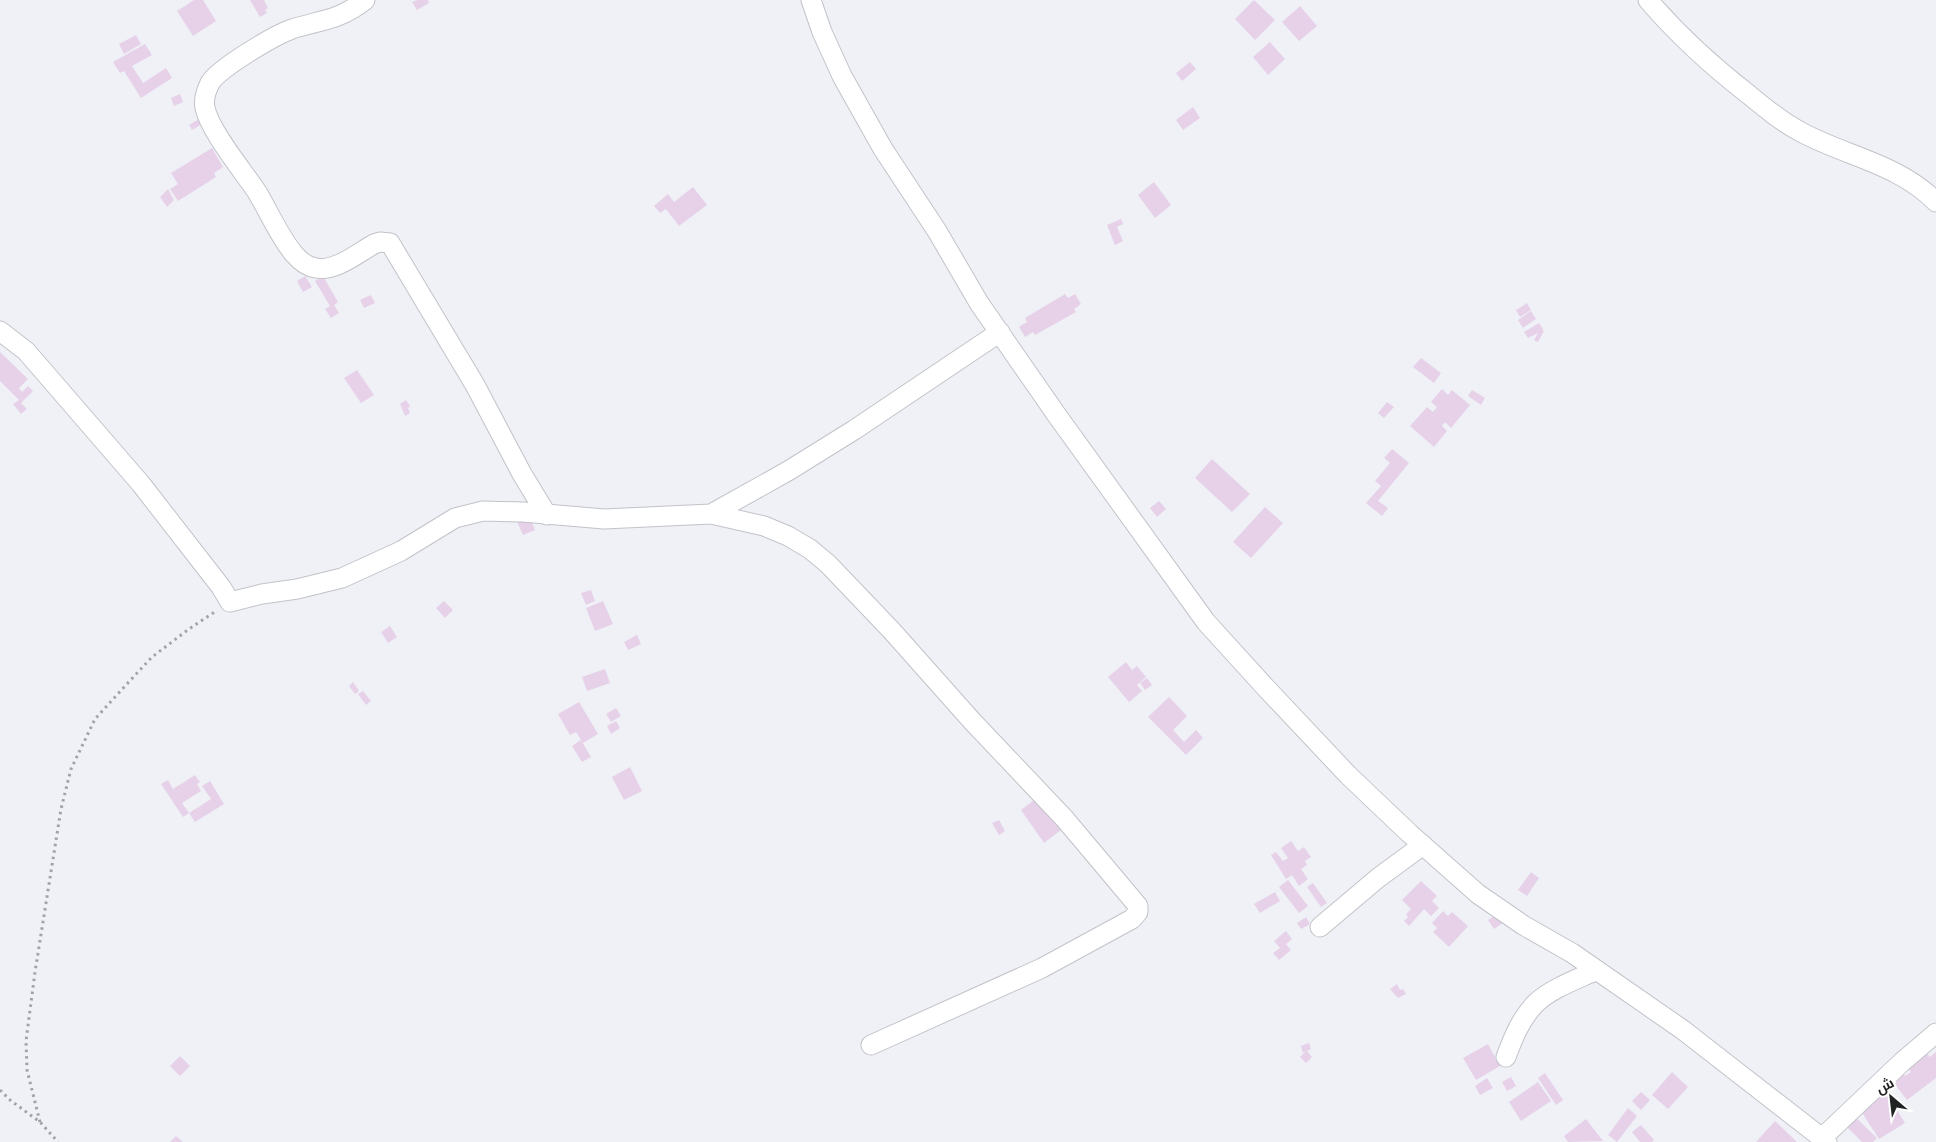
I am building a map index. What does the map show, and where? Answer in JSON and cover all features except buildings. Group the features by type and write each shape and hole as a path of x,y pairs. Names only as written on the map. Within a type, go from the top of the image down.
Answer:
{"street":[{"path":"365,0 354,9 337,18 290,30 222,70 211,82 204,98 207,116 293,253 303,263 314,268 324,269 337,265 374,244 380,242 390,243 475,384 522,474 547,515"},
{"path":"811,0 822,32 842,76 879,141 979,303 1056,414 1206,622 1334,760 1423,845 1478,894 1572,953 1683,1030 1825,1140 1902,1062 1936,1033"},
{"path":"1648,0 1669,24 1722,74 1783,122 1803,133 1863,158 1933,192"},
{"path":"0,331 26,351 141,484 221,587 230,602 262,594 297,590 342,578 401,551 455,518 483,511 524,512 604,519 711,514 764,526 810,549 892,631 972,721 1058,812 1138,906 1138,912 1121,926 1042,968 871,1045"},
{"path":"711,514 788,471 846,435 1000,332"},
{"path":"1320,927 1378,878 1423,845"},
{"path":"1506,1057 1516,1031 1536,1003 1555,990 1597,970"}],"path":[{"path":"40,1122 27,1070 26,1041 61,808 71,769 96,719 152,657 189,629 230,602"},
{"path":"0,1090 10,1100 40,1122 58,1142"}]}
